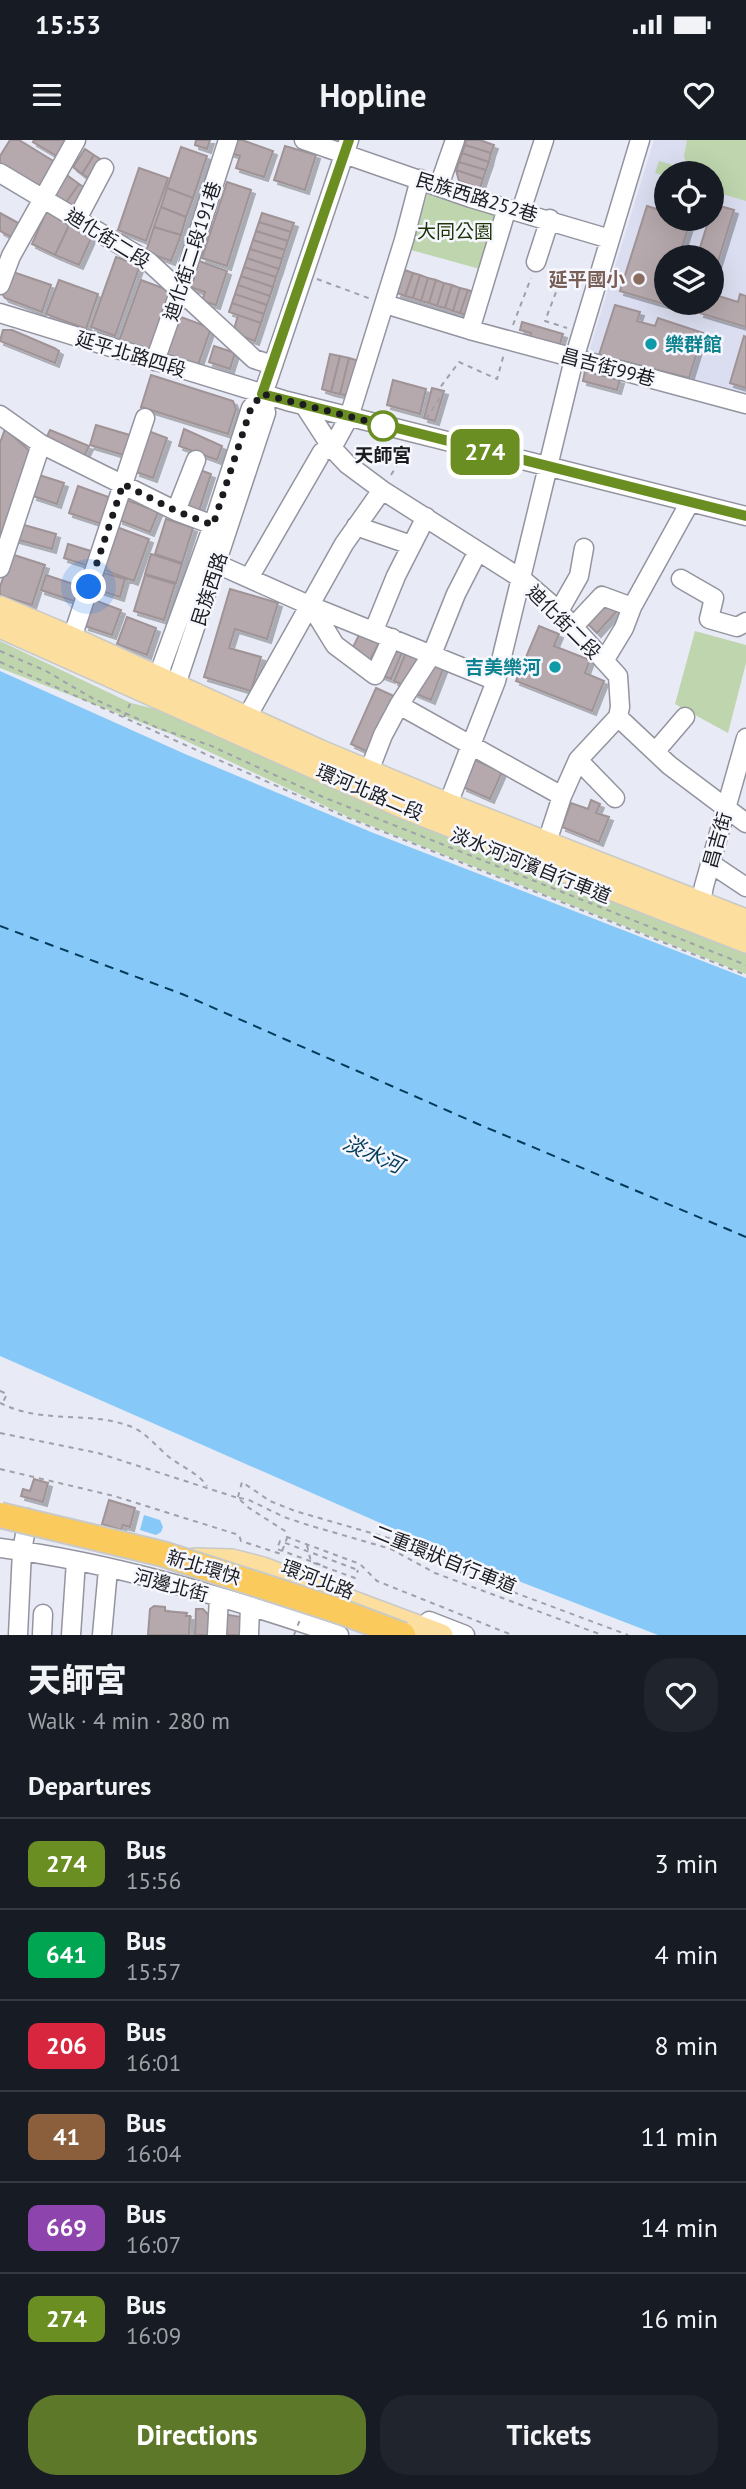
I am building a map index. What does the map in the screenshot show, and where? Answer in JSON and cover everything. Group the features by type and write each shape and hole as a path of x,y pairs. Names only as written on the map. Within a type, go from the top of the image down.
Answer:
{"highway":[{"name":"新北環快","path":"0,1513 163,1554 342,1612 423,1634"},
{"path":"0,1528 155,1568 361,1635"}],"main road":[{"name":"環河北路二段","path":"0,607 72,638 157,693 247,717 448,804 746,920"},
{"name":"環河北路二段","path":"0,627 157,693 404,808 746,943"},
{"path":"193,1559 232,1560 263,1569 423,1634"}],"street":[{"path":"0,285 11,256 76,140"},
{"name":"迪化街二段191巷","path":"155,361 228,140"},
{"name":"民族西路252巷","path":"304,140 347,146 439,186 610,239"},
{"path":"439,186 455,140"},
{"path":"470,330 514,209 544,140"},
{"path":"448,804 496,681 574,359 640,140"},
{"name":"民族西路","path":"157,693 251,408 262,394 347,146"},
{"path":"77,219 104,167"},
{"name":"迪化街二段","path":"0,173 149,262 254,359 272,365"},
{"path":"249,578 321,452 332,448 349,417 421,179"},
{"path":"536,262 550,219"},
{"name":"昌吉街99巷","path":"385,304 574,359 746,404"},
{"name":"延平北路四段","path":"0,313 262,394 746,516"},
{"name":"民族西路","path":"157,693 217,564 266,413 262,394"},
{"name":"迪化街二段","path":"304,405 332,448 346,464 522,579 559,611 618,676 618,717"},
{"path":"0,415 41,444 176,511 213,525"},
{"path":"72,638 145,418"},
{"path":"0,568 41,444"},
{"path":"176,511 197,460"},
{"path":"247,717 344,544 382,490"},
{"path":"604,662 690,502"},
{"path":"374,630 425,517"},
{"path":"356,526 411,545"},
{"path":"559,611 579,576 584,548"},
{"path":"369,771 383,735 399,705 432,654 456,594 478,551"},
{"path":"217,564 311,606 496,681"},
{"path":"681,579 714,598 709,619 737,627 746,622"},
{"path":"573,627 603,596 632,607"},
{"path":"311,606 335,645 375,675 392,638"},
{"path":"399,705 562,796"},
{"path":"547,842 562,796 578,760 618,717 655,752 746,823"},
{"path":"655,752 685,717"},
{"name":"昌吉街","path":"701,902 725,808 741,778 746,738"},
{"path":"578,760 615,798"},
{"path":"710,863 746,887"},
{"name":"環河北路","path":"0,1513 193,1559"},
{"path":"18,1635 22,1551 28,1518"},
{"name":"河邊北街","path":"0,1548 76,1561 219,1597 339,1635"},
{"name":"環河北路","path":"165,1551 230,1550 266,1560 465,1635"},
{"path":"71,1635 76,1561"},
{"path":"102,1635 108,1569"},
{"path":"217,1635 219,1597"},
{"path":"248,1635 250,1605"},
{"path":"42,1635 43,1614"}],"path":[{"path":"382,490 443,393 439,389 459,362 498,379 507,340 536,262 561,279 545,321 582,332"},
{"path":"303,275 385,304"},
{"name":"淡水河河濱自行車道","path":"0,651 46,671 92,698 158,728 209,745 335,801 746,965"},
{"path":"0,662 346,817 746,975"},
{"path":"124,718 126,713 157,693"},
{"path":"0,1391 7,1394 1,1404 15,1411 45,1417 113,1421 135,1428 180,1465 201,1477 208,1487"},
{"path":"0,1433 98,1453 208,1487"},
{"path":"0,1469 114,1496 231,1532 239,1535 241,1541 281,1554 287,1537 285,1531 238,1498 242,1482 270,1501 295,1511 392,1539 438,1564 628,1635"},
{"name":"二重環狀自行車道","path":"208,1487 247,1499 284,1517 391,1549 435,1573 602,1635"},
{"path":"287,1537 360,1564 377,1581 512,1635"},
{"path":"307,1544 311,1562 355,1578 358,1570 280,1541 277,1549 321,1565"},
{"path":"435,1573 438,1564"},
{"path":"559,1619 562,1610"}],"shaded area":[{"name":"延平國小","path":"654,140 746,140 746,396 596,357 590,348"}],"green space":[{"path":"687,140 746,140 746,201 724,195 724,161 686,161"},
{"name":"大同公園","path":"428,192 498,214 480,269 411,250"},
{"path":"695,631 746,645 746,663 728,733 675,704"},
{"path":"0,641 131,703 183,716 746,950 746,974 351,818 171,734 0,668"}],"water":[{"name":"淡水河","path":"0,671 185,754 371,832 746,978 746,1635 658,1635 469,1562 0,1356"},
{"path":"144,1515 160,1520 163,1527 161,1532 156,1535 140,1530"}],"building":[{"path":"10,140 19,140 55,162 39,188 0,164 0,156"},
{"path":"71,140 60,158 33,142"},
{"path":"196,140 210,140 207,149 195,145"},
{"path":"232,140 242,140 273,151 264,177 236,168 240,156 228,152"},
{"path":"466,140 480,140 494,145 491,153 465,145"},
{"path":"465,145 491,153 489,162 462,153"},
{"path":"285,146 316,155 305,190 274,180"},
{"path":"181,147 207,156 193,198 167,188"},
{"path":"85,149 94,155 82,174 73,167"},
{"path":"462,153 489,162 486,170 459,162"},
{"path":"94,155 105,162 93,181 82,174"},
{"path":"459,162 486,170 483,179 456,170"},
{"path":"139,168 168,178 146,241 118,230"},
{"path":"456,170 483,179 480,188 459,181"},
{"path":"64,173 79,184 65,204 50,194"},
{"path":"227,182 251,190 227,266 202,258"},
{"path":"79,184 87,189 74,209 65,204"},
{"path":"167,188 193,198 186,217 161,207"},
{"path":"647,206 654,208 654,231 687,231 683,245 654,245 654,301 620,291"},
{"path":"161,207 186,217 181,235 154,227"},
{"path":"724,207 734,210 723,245 701,245 705,231 724,231"},
{"path":"47,210 71,221 55,255 32,244"},
{"path":"0,213 20,224 13,238 0,231"},
{"path":"262,213 294,223 291,232 259,222"},
{"path":"71,221 94,232 79,265 55,255"},
{"path":"259,222 291,232 288,241 256,231"},
{"path":"154,227 181,235 171,261 146,252"},
{"path":"256,231 288,241 285,250 253,240"},
{"path":"253,240 285,250 282,259 250,249"},
{"path":"250,249 282,259 279,269 247,258"},
{"path":"116,257 140,265 115,336 91,327"},
{"path":"247,258 279,269 276,277 244,267"},
{"path":"199,261 227,271 216,305 202,301 205,292 190,287"},
{"path":"244,267 276,277 273,287 241,276"},
{"path":"405,270 413,273 405,296 397,293"},
{"path":"10,271 51,285 42,312 5,298 0,291"},
{"path":"413,273 420,275 413,298 405,296"},
{"path":"420,275 428,278 421,301 413,298"},
{"path":"241,276 273,287 270,296 238,285"},
{"path":"428,278 436,280 429,303 421,301"},
{"path":"59,280 98,294 86,329 46,314"},
{"path":"141,280 171,291 149,352 119,341"},
{"path":"436,280 444,283 437,306 429,303"},
{"path":"444,283 452,285 445,308 437,306"},
{"path":"238,285 270,296 267,305 235,294"},
{"path":"452,285 460,288 453,311 445,308"},
{"path":"460,288 468,290 460,313 453,311"},
{"path":"468,290 476,293 469,316 460,313"},
{"path":"235,294 267,305 264,314 232,303"},
{"path":"740,294 746,296 746,327 707,315 724,315 724,298 738,302"},
{"path":"232,303 264,314 261,323 229,312"},
{"name":"樂群館","path":"615,305 640,312 637,321 655,326 658,318 703,333 689,378 599,355"},
{"path":"238,315 261,323 255,341 233,333"},
{"path":"178,316 211,328 197,368 164,356"},
{"path":"522,322 563,334 558,350 529,341 531,333 520,330"},
{"path":"3,330 12,330 59,351 55,363 0,341"},
{"path":"744,336 746,337 746,388 730,383"},
{"path":"214,346 235,353 230,369 209,362"},
{"path":"330,354 340,356 331,392 322,389"},
{"path":"340,356 349,358 340,394 331,392"},
{"path":"349,358 359,361 350,396 340,394"},
{"path":"585,371 620,380 617,390 583,381"},
{"path":"151,375 233,401 236,409 228,434 141,407"},
{"path":"393,380 426,389 420,414 387,405"},
{"name":"天師宮","path":"432,388 444,391 435,421 424,418"},
{"path":"96,425 133,436 127,456 90,445"},
{"path":"5,429 31,452 0,539 0,443"},
{"path":"143,429 167,438 153,478 136,472"},
{"path":"184,429 222,446 217,460 179,446"},
{"path":"50,430 89,446 83,459 44,443"},
{"path":"195,468 211,474 199,511 182,506"},
{"path":"39,475 64,483 57,504 33,496"},
{"path":"78,486 114,499 105,525 69,513"},
{"path":"127,500 158,512 150,532 119,520"},
{"path":"166,519 193,528 182,563 155,554"},
{"path":"17,523 56,534 52,549 12,538"},
{"path":"114,526 149,539 134,581 99,568"},
{"path":"68,544 94,552 89,566 64,558"},
{"path":"11,554 45,565 32,605 0,595"},
{"path":"151,554 182,564 176,583 145,574"},
{"path":"104,573 125,579 120,597 98,590"},
{"path":"46,575 82,587 77,602 41,590"},
{"path":"145,575 175,584 164,620 134,611"},
{"path":"230,589 278,603 267,639 235,629 229,648 261,657 251,691 204,677"},
{"path":"604,599 617,611 597,633 584,620"},
{"path":"94,600 121,610 112,635 85,626"},
{"path":"127,617 156,628 147,655 117,644"},
{"name":"吉美樂河","path":"539,626 559,634 554,646 590,660 585,673 604,681 592,711 516,681"},
{"path":"361,631 380,641 369,662 350,653"},
{"path":"392,645 403,650 391,679 380,675"},
{"path":"407,650 422,656 409,688 394,681"},
{"path":"428,657 445,664 431,700 414,693"},
{"path":"376,688 394,696 368,752 351,744"},
{"path":"475,760 502,772 490,799 463,787"},
{"path":"591,800 600,804 596,813 609,817 599,842 562,827 571,803 588,809"},
{"path":"34,1479 48,1483 43,1502 21,1496 23,1489 30,1491"},
{"path":"109,1500 135,1508 130,1527 123,1525 121,1530 102,1524"},
{"path":"154,1606 165,1607 165,1611 187,1613 186,1616 190,1616 189,1635 148,1635 150,1609"},
{"path":"196,1609 203,1609 212,1619 212,1635 195,1635"},
{"path":"223,1614 241,1617 241,1635 223,1635"}],"ferry route":[{"path":"0,926 182,994 478,1124 746,1237"}],"bus line":[{"name":"274","path":"349,140 262,394 746,516"}],"place":[{"name":"延平國小","path":"639,279"},
{"name":"樂群館","path":"651,344"},
{"name":"天師宮","path":"383,426"},
{"name":"吉美樂河","path":"555,667"}],"route":[{"path":"89,587 123,484 176,511 213,525 251,408 262,394 394,428 383,426"}]}
